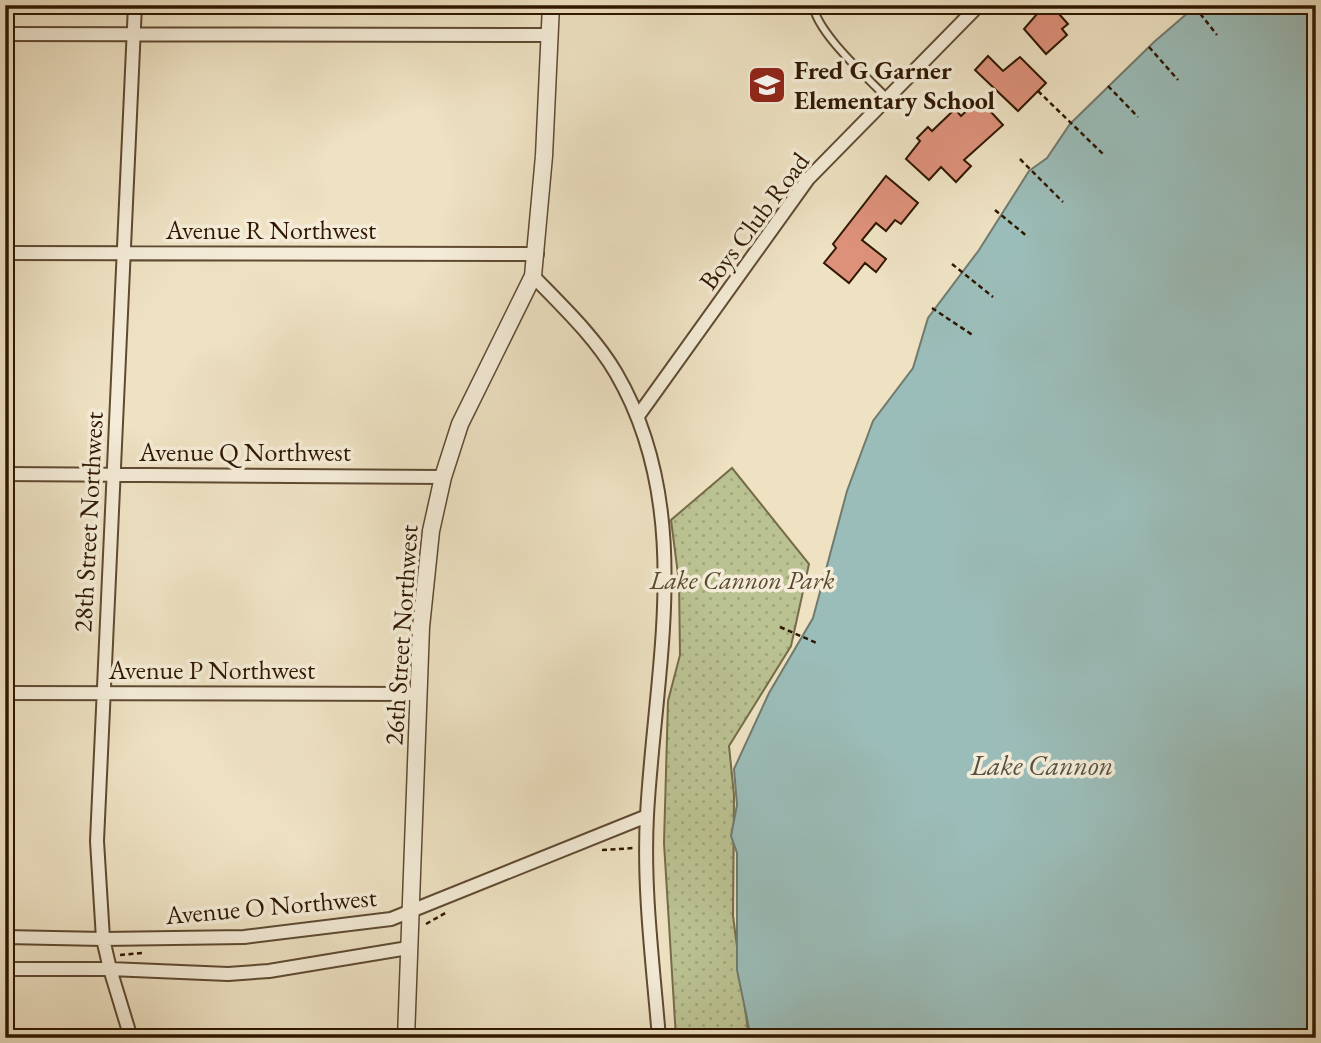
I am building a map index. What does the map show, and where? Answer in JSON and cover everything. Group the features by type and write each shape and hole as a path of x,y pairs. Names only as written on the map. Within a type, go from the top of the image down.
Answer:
{"street":[{"name":"28th Street Northwest","path":"131,1038 103,939 97,841 135,5"},
{"name":"26th Street Northwest","path":"406,1038 424,577 443,477 464,414 533,276 537,254 551,5"},
{"name":"Boys Club Road","path":"638,416 808,179 979,5"},
{"path":"5,34 549,34"},
{"name":"Avenue R Northwest","path":"5,253 537,254"},
{"path":"533,276 580,327 614,371 638,416 659,489 665,553 662,636 646,816 648,903 659,1038"},
{"name":"Avenue Q Northwest","path":"5,474 443,477"},
{"name":"Avenue P Northwest","path":"5,693 420,694"},
{"name":"Avenue O Northwest","path":"5,937 103,939 276,934 391,919 646,816"},
{"path":"5,970 110,969 228,974 269,971 408,948"}],"lane":[{"path":"813,5 835,45 887,98"}],"path":[{"path":"1195,7 1217,35"},
{"path":"1149,47 1178,80"},
{"path":"1108,86 1138,117"},
{"path":"1038,91 1104,155"},
{"path":"1020,159 1063,202"},
{"path":"995,210 1028,237"},
{"path":"953,264 993,297"},
{"path":"932,308 974,336"},
{"path":"780,627 819,644"}],"green space":[{"name":"Lake Cannon Park","path":"732,468 809,564 791,646 729,746 734,795 733,916 749,1038 676,1038 664,843 668,701 680,655 679,582 671,520"}],"water":[{"name":"Lake Cannon","path":"1197,5 1316,5 1316,1038 751,1038 737,970 737,853 731,836 737,805 734,769 769,693 813,618 847,491 873,421 913,368 928,318 979,250 1029,171 1047,158 1070,124 1154,42"}],"building":[{"path":"1029,5 1051,5 1068,24 1062,29 1067,35 1046,54 1024,29 1037,14"},
{"path":"988,56 1003,71 1020,57 1046,83 1018,111 975,70"},
{"path":"979,99 1003,125 964,160 971,166 956,182 941,167 929,180 906,159 920,141 917,138 928,127 932,131 955,109 961,116"},
{"path":"886,176 918,203 901,224 895,220 886,231 876,223 862,240 886,259 876,272 865,263 849,283 824,263 836,248 833,244"}],"place":[{"name":"Fred G Garner Elementary School","path":"767,85"}]}
